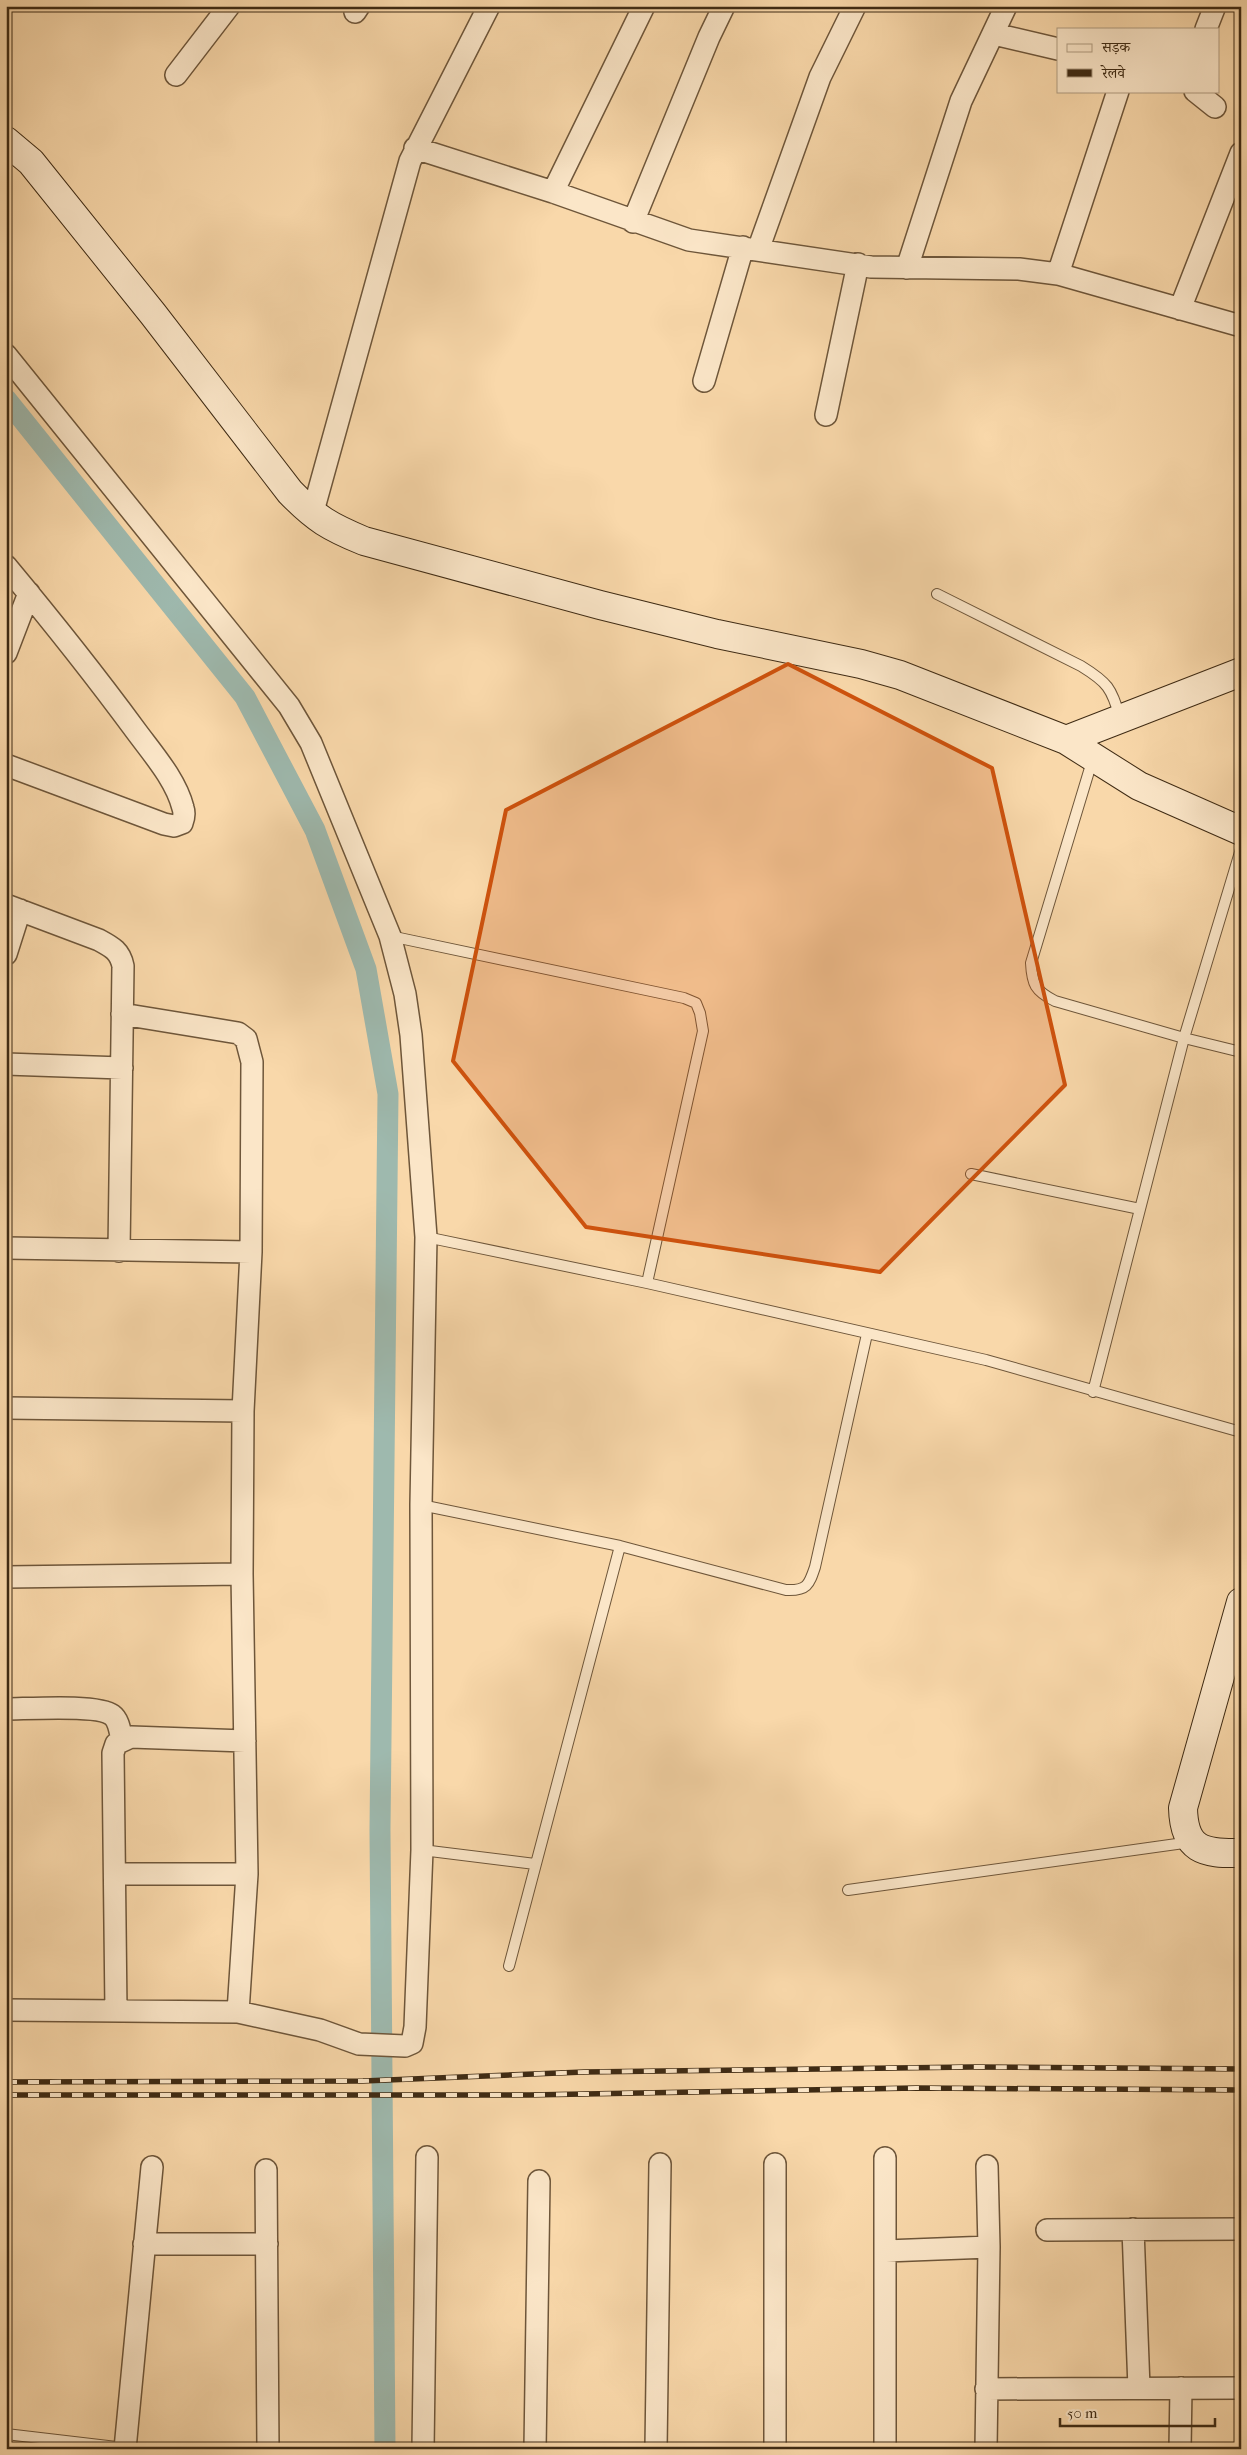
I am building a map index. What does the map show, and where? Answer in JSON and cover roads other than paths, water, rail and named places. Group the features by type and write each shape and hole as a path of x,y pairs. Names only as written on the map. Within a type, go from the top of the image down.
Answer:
{"street":[{"path":"176,75 228,6"},
{"path":"312,515 404,181 415,148 489,6"},
{"path":"553,192 644,6"},
{"path":"633,222 709,36 724,6"},
{"path":"704,381 750,249 820,77 855,6"},
{"path":"907,268 961,101 1006,6"},
{"path":"1206,28 1215,6"},
{"path":"994,34 1057,49"},
{"path":"1058,274 1118,92"},
{"path":"1196,92 1215,107"},
{"path":"6,141 32,162 154,314 290,492 312,515 333,528 364,541 600,605 717,634 877,668 1066,740 1139,786 1241,831"},
{"path":"415,148 553,192 633,222 689,240 858,264 907,268 1019,269 1058,274 1241,326"},
{"path":"1180,309 1241,153"},
{"path":"826,415 858,264"},
{"path":"6,355 288,706 311,743 390,936 405,994 411,1035 426,1238 421,1505 422,1850 415,2028 412,2043 400,2046 359,2044 320,2030 238,2012 6,2010"},
{"path":"6,566 90,668 157,760 177,794 184,809 184,817 182,823 174,826 164,824 6,765"},
{"path":"7,647 29,593"},
{"path":"1066,740 1241,672"},
{"path":"6,954 13,908 113,948 121,956 123,966 119,1251"},
{"path":"122,1014 238,1033 246,1039 252,1062 250,1252 243,1411 242,1574 247,1874 238,2012"},
{"path":"6,1064 122,1068"},
{"path":"6,1248 250,1252"},
{"path":"6,1408 243,1411"},
{"path":"6,1577 242,1574"},
{"path":"1241,1602 1183,1808 1183,1828 1192,1842 1205,1850 1218,1853 1241,1853"},
{"path":"6,1709 89,1709 108,1712 118,1721 122,1740"},
{"path":"116,2011 113,1753 116,1744 130,1737 245,1741"},
{"path":"115,1874 247,1874"},
{"path":"422,2449 427,2157"},
{"path":"885,2158 885,2449"},
{"path":"656,2449 660,2164"},
{"path":"774,2164 775,2449"},
{"path":"986,2449 989,2247 987,2166"},
{"path":"125,2448 152,2167"},
{"path":"266,2170 268,2449"},
{"path":"535,2449 539,2180"},
{"path":"1133,2229 1139,2388"},
{"path":"1047,2230 1241,2229"},
{"path":"144,2244 267,2244"},
{"path":"886,2251 989,2247"},
{"path":"1180,2449 1181,2388"},
{"path":"986,2389 1241,2388"}],"lane":[{"path":"937,594 1081,666 1103,680 1112,693 1120,718"},
{"path":"1093,758 1031,962 1032,979 1040,994 1054,1001 1241,1052"},
{"path":"1093,1392 1184,1038 1241,850"},
{"path":"390,936 684,998 696,1004 700,1013 703,1031 647,1283"},
{"path":"971,1174 1140,1210"},
{"path":"426,1238 647,1283 986,1360 1093,1392 1241,1432"},
{"path":"421,1505 620,1546 786,1590 799,1591 810,1583 867,1334"},
{"path":"509,1966 620,1546"},
{"path":"848,1890 1192,1842"},
{"path":"422,1850 535,1864"},
{"path":"6,2434 125,2448"}],"waterway":[{"path":"6,399 245,697 315,830 366,969 388,1094 380,1830 385,2449"}],"railway":[{"path":"6,2082 363,2081 584,2072 972,2067 1241,2069"},
{"path":"6,2095 529,2095 916,2088 1241,2090"}]}
